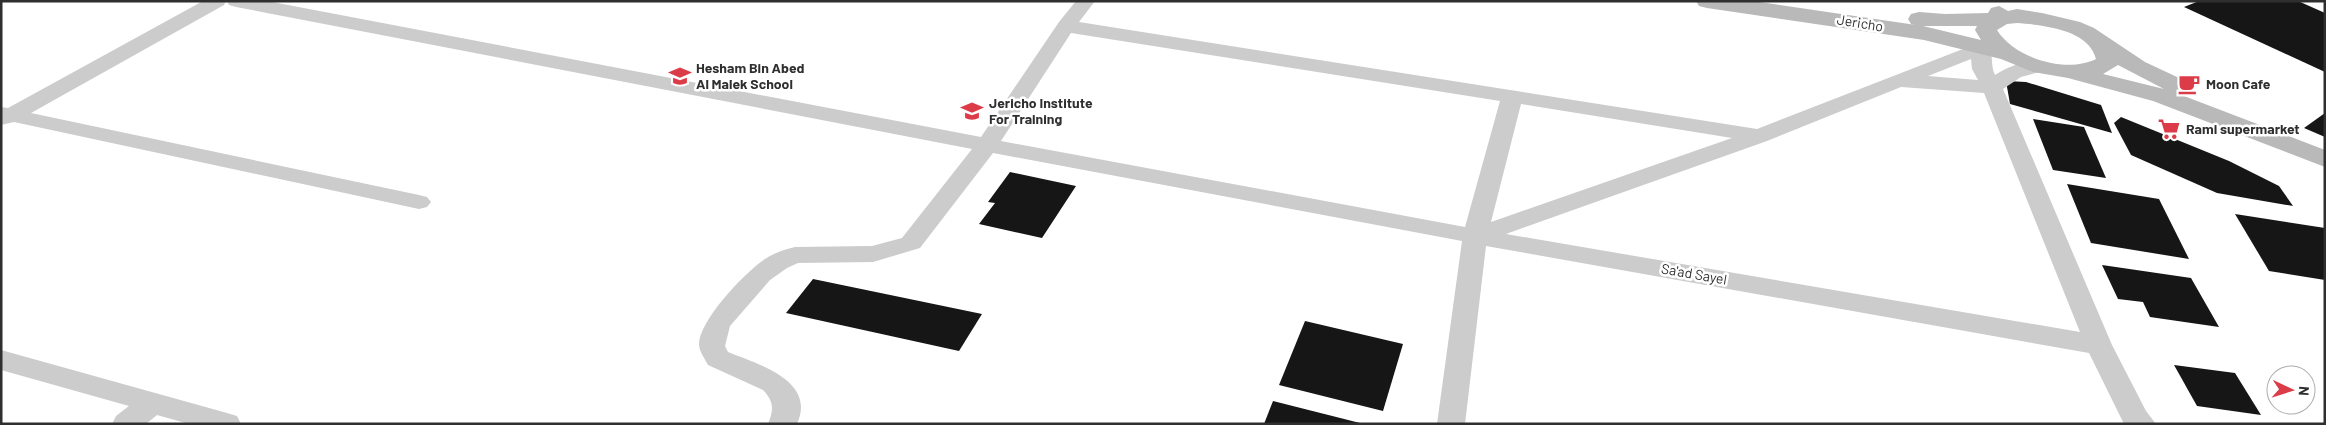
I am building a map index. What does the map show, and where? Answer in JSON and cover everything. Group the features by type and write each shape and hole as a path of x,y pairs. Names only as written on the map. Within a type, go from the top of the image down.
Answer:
{"main road":[{"name":"Jericho","path":"1707,1 1925,33 2011,55"},
{"path":"1752,1 1928,20 1961,21 1999,10 2017,16 2051,21 2095,39 2108,53 2108,62 2101,68 2087,71 2068,71"},
{"path":"2032,1 2137,67 2325,157"},
{"path":"1999,10 1986,30 1989,38 2011,55 2040,66 2068,71 2162,96 2325,157"}],"street":[{"path":"4,116 217,1"},
{"name":"Sa'ad Sayel","path":"236,1 986,145 1475,236 2099,345"},
{"path":"782,424 788,405 778,388 773,383 718,358 712,346 714,333 719,322 762,274 778,262 795,255 873,254 911,243 986,145 1066,26 1086,1"},
{"path":"1066,26 1759,136"},
{"path":"1475,236 1759,136 1981,48 1982,70 1992,88 2099,345 2138,422"},
{"path":"1992,88 2004,76 2040,66"},
{"path":"1893,82 1949,83 1992,88"},
{"path":"1451,424 1475,236 1512,97"},
{"path":"4,116 419,202"},
{"path":"1,360 227,424"},
{"path":"126,424 154,402"}],"building":[{"path":"2199,1 2298,1 2325,13 2325,72 2184,7"},
{"path":"2006,81 2026,82 2101,105 2112,133 2010,104"},
{"path":"2325,113 2325,137 2304,128"},
{"path":"2121,117 2229,161 2279,186 2293,206 2217,193 2131,155 2114,123"},
{"path":"2033,119 2084,127 2106,178 2053,170"},
{"path":"1010,172 1076,186 1042,238 979,224 995,203 988,202"},
{"path":"2067,184 2159,199 2189,259 2091,243"},
{"path":"2235,214 2325,228 2325,280 2269,271"},
{"path":"2102,265 2191,278 2219,327 2150,317 2143,302 2118,299"},
{"path":"813,279 982,314 959,351 786,313"},
{"path":"1305,321 1403,344 1383,411 1279,385"},
{"path":"2174,365 2235,373 2261,415 2197,406"},
{"path":"1273,401 1360,423 1360,424 1264,424"}],"place":[{"name":"Hesham Bin Abed Al Malek School","path":"680,76"},
{"name":"Moon Cafe","path":"2189,84"},
{"name":"Jericho Institute For Training","path":"972,111"},
{"name":"Rami supermarket","path":"2169,129"}]}
